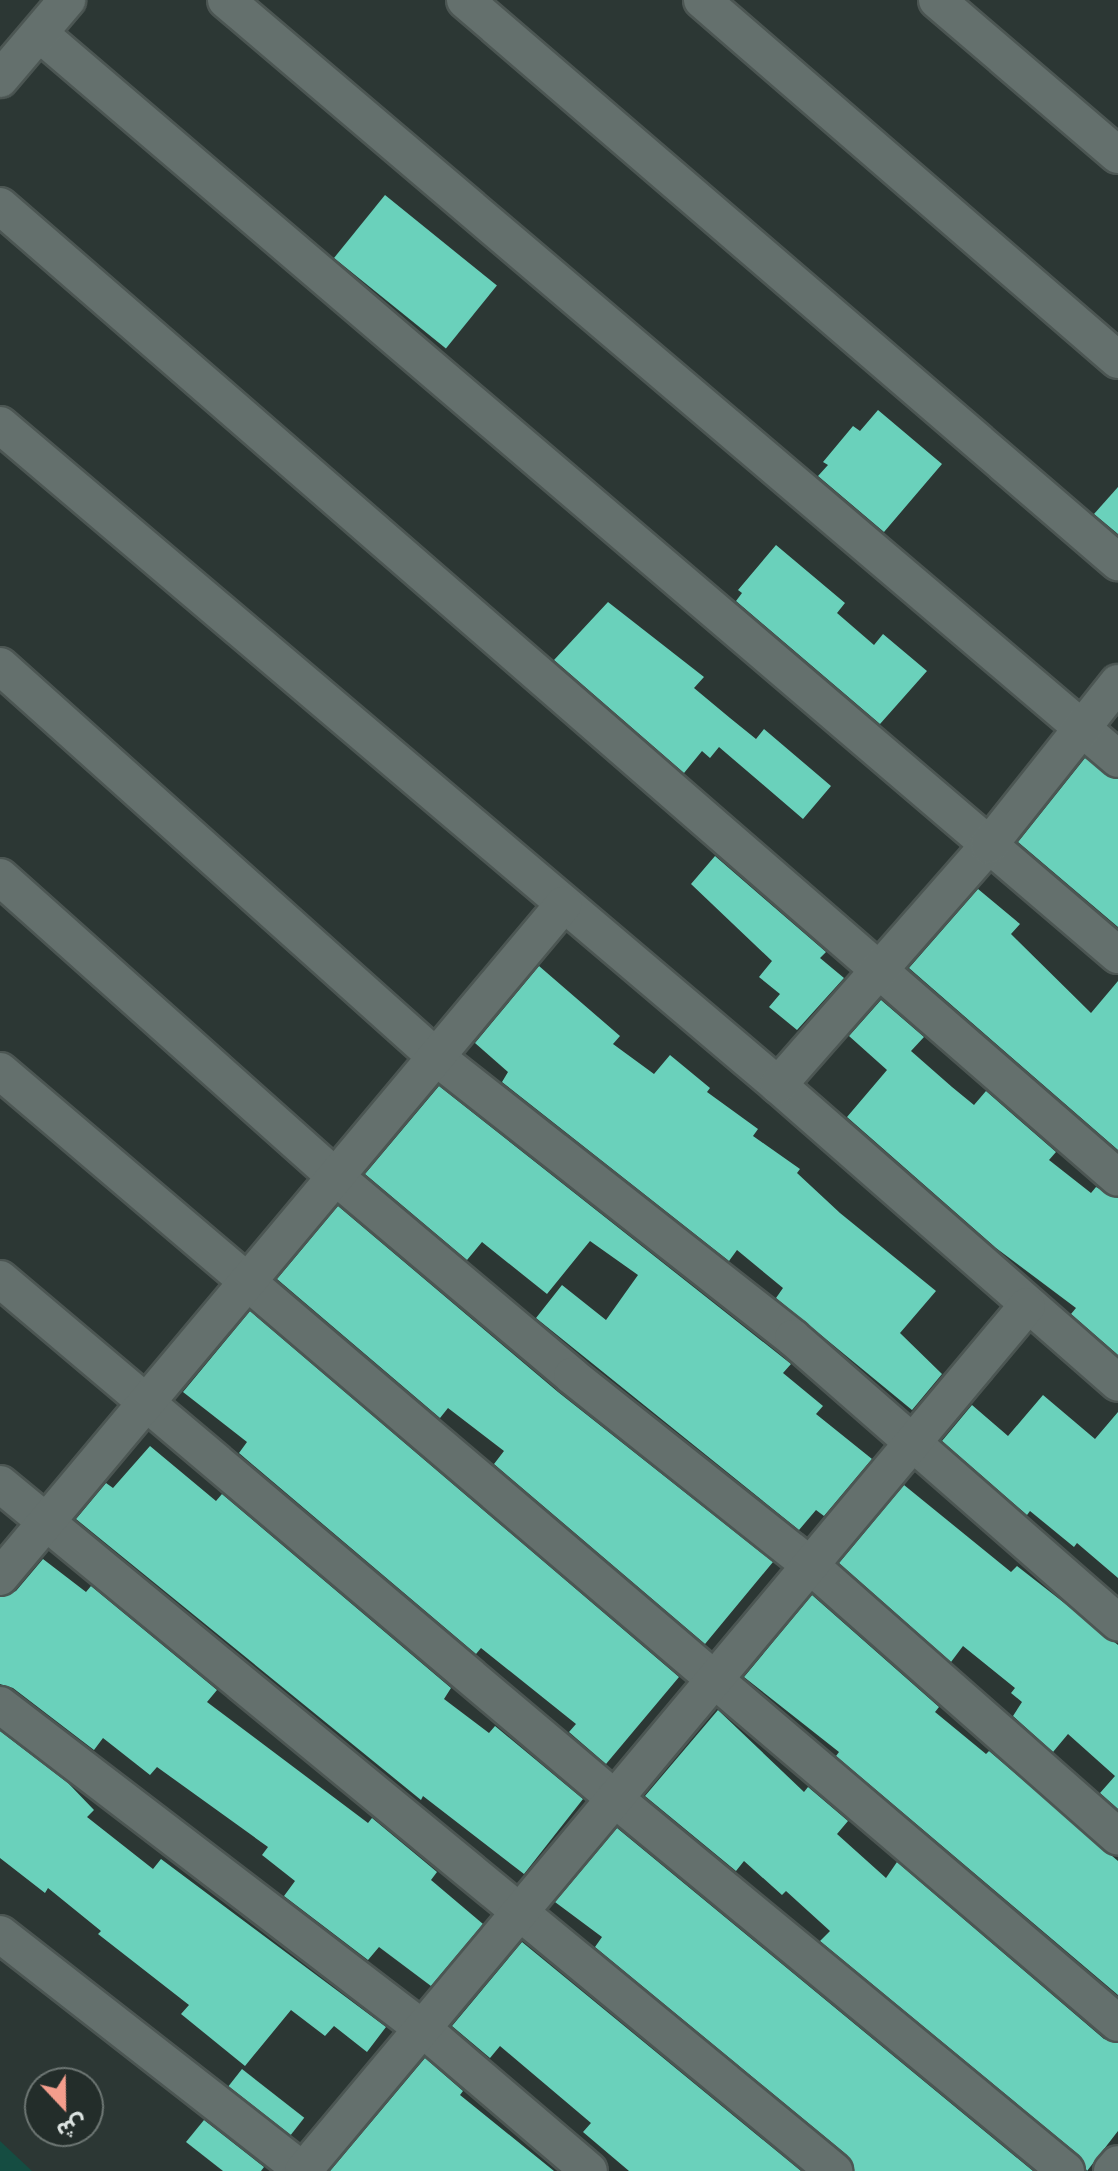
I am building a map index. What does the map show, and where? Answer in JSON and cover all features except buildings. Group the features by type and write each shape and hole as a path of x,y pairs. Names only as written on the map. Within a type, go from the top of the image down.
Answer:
{"street":[{"path":"0,79 67,0"},
{"path":"226,0 1118,759"},
{"path":"465,0 1118,562"},
{"path":"702,0 1118,360"},
{"path":"937,0 1118,155"},
{"path":"40,34 1118,955"},
{"path":"0,206 1118,1178"},
{"path":"0,425 778,1085 1118,1383"},
{"path":"0,666 436,1057 793,1338 912,1438 1118,1623"},
{"path":"778,1085 989,845 1118,683"},
{"path":"0,877 336,1177 572,1376 811,1566 1118,1837"},
{"path":"0,1577 563,905"},
{"path":"0,1071 247,1285 1118,2023"},
{"path":"0,1279 145,1405 614,1798 1066,2171"},
{"path":"0,1934 303,2171 811,1566 912,1438 1027,1306"},
{"path":"0,1484 834,2171"},
{"path":"0,1705 423,2029 589,2171"},
{"path":"1112,2171 1118,2164"}],"green space":[{"path":"0,2141 32,2171 0,2171"}]}
